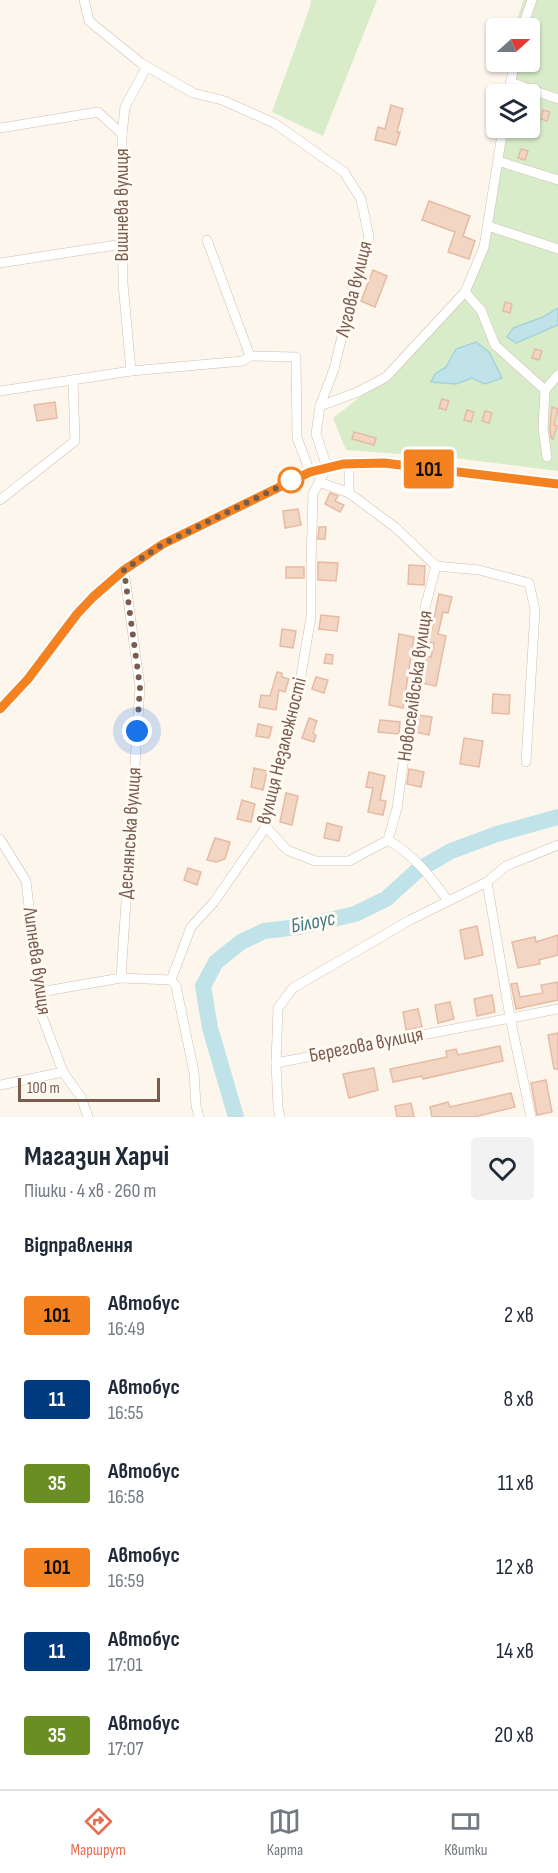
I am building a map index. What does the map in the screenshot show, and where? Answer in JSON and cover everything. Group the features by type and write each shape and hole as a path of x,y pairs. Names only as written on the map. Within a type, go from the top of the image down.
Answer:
{"main road":[{"path":"0,709 28,679 77,614 124,570 163,544 310,472 349,464 384,463 558,484"}],"street":[{"name":"Лугова вулиця","path":"84,0 89,21 147,66 193,93 222,100 274,123 344,172 361,199 369,237 334,369 320,406 316,434 327,467"},
{"path":"526,18 532,0"},
{"path":"122,134 125,107 147,66"},
{"path":"512,72 510,82 558,99"},
{"name":"Вишнева вулиця","path":"0,129 98,112 122,134 123,284 131,371"},
{"path":"320,406 358,392 386,377 465,292 484,247 501,138"},
{"path":"498,161 558,180"},
{"path":"488,226 558,249"},
{"path":"207,240 250,356"},
{"path":"0,263 123,244"},
{"path":"465,292 482,310 495,345 545,390"},
{"path":"0,391 131,371 243,361 250,356 296,357 297,438 310,472"},
{"path":"547,457 543,428 545,390 558,375"},
{"path":"0,500 75,441 73,380"},
{"path":"349,464 349,493"},
{"name":"вулиця Незалежності","path":"171,980 191,927 214,902 266,827 296,704 311,617 313,494 327,467"},
{"path":"319,482 349,493 396,528 436,566 478,570 529,583 535,609 526,762"},
{"name":"Новоселівська вулиця","path":"388,840 398,808 425,608 436,566"},
{"name":"Деснянська вулиця","path":"121,978 140,687 124,570"},
{"path":"266,827 286,850 315,861 350,861 388,840 416,861 448,902"},
{"name":"Липнева вулиця","path":"0,839 26,881 42,1016 63,1072 81,1097 88,1117"},
{"path":"280,1117 276,1063 278,1008 293,988 410,920 487,882 506,866 558,845"},
{"path":"487,882 510,1017 531,1117"},
{"path":"40,992 121,978 171,980 176,986 194,1072 199,1117"},
{"name":"Берегова вулиця","path":"276,1063 558,1009"},
{"path":"0,1085 63,1072"}],"green space":[{"path":"311,0 377,0 323,136 272,112"},
{"path":"523,0 558,0 558,471 455,458 346,450 333,418 386,377 478,271 498,138 540,138 540,84 507,84 508,72 540,72 540,18 518,18"}],"water":[{"path":"558,308 558,325 516,343 507,337 513,328 543,317"},
{"path":"476,342 489,352 502,378 485,384 472,378 456,384 431,382 435,374 446,367 456,349"}],"building":[{"path":"391,105 403,109 396,145 375,140 378,127 385,129"},
{"path":"543,110 550,112 547,121 541,119"},
{"path":"521,149 528,151 525,160 518,158"},
{"path":"429,201 470,216 463,236 475,241 469,259 448,252 455,232 422,220"},
{"path":"373,270 387,276 375,307 361,301"},
{"path":"505,302 512,304 510,313 503,311"},
{"path":"535,349 542,351 539,360 532,358"},
{"path":"442,399 449,401 446,410 439,408"},
{"path":"55,402 57,418 37,421 34,405"},
{"path":"552,407 558,409 554,425 557,426 553,439 550,428"},
{"path":"467,410 474,412 471,422 464,420"},
{"path":"485,411 492,413 489,423 482,421"},
{"path":"354,432 376,438 374,445 352,439"},
{"path":"330,493 338,496 335,501 344,505 340,512 325,504"},
{"path":"298,509 301,525 285,528 283,511"},
{"path":"319,527 326,527 325,539 318,539"},
{"path":"318,562 338,563 336,581 318,580"},
{"path":"409,565 425,566 424,585 408,584"},
{"path":"286,567 304,567 304,578 286,578"},
{"path":"439,594 452,597 448,613 443,612 438,634 446,636 436,686 422,683 427,656 431,657 434,643 429,642"},
{"path":"321,615 339,617 337,631 319,629"},
{"path":"282,629 296,631 293,648 280,646"},
{"path":"399,634 414,637 403,708 389,705"},
{"path":"326,654 333,655 332,664 324,663"},
{"path":"277,672 289,679 285,692 279,690 276,710 259,707 261,695 270,696"},
{"path":"316,677 328,680 324,693 312,689"},
{"path":"493,694 510,695 509,714 492,713"},
{"path":"417,715 432,717 429,735 415,732"},
{"path":"309,718 317,721 313,733 316,735 314,742 302,738"},
{"path":"380,720 400,722 399,734 378,732"},
{"path":"258,724 272,727 269,738 256,736"},
{"path":"464,738 483,741 479,767 460,764"},
{"path":"254,768 267,771 263,790 251,787"},
{"path":"409,769 424,772 421,787 407,784"},
{"path":"369,772 385,776 380,800 386,801 383,815 368,812 373,788 366,787"},
{"path":"286,793 298,796 292,825 280,822"},
{"path":"242,800 255,804 251,822 237,819"},
{"path":"327,823 342,827 339,841 324,838"},
{"path":"215,838 230,842 225,859 216,862 207,860"},
{"path":"188,868 201,872 197,885 184,880"},
{"path":"477,926 483,955 465,959 460,930"},
{"path":"558,935 558,955 539,960 540,964 518,968 512,942 535,937 536,942"},
{"path":"558,982 558,1000 516,1009 511,984 517,983 520,997 543,993 541,985"},
{"path":"492,995 495,1012 477,1016 474,999"},
{"path":"450,1002 454,1019 438,1023 435,1005"},
{"path":"418,1009 422,1027 406,1030 403,1012"},
{"path":"558,1033 558,1069 554,1069 548,1035"},
{"path":"500,1046 503,1061 423,1079 422,1076 393,1082 390,1069 447,1057 446,1051 456,1049 458,1055"},
{"path":"374,1068 378,1090 349,1098 343,1074"},
{"path":"546,1080 552,1112 537,1115 531,1083"},
{"path":"511,1093 515,1107 474,1117 432,1117 430,1107 448,1102 450,1107"},
{"path":"411,1103 414,1117 397,1117 395,1106"}],"waterway":[{"name":"Білоус","path":"236,1117 210,1028 203,986 216,962 241,942 264,931 298,927 355,914 386,899 418,870 451,851 497,834 558,817"}],"bus line":[{"name":"101","path":"0,709 28,679 77,614 124,570 163,544 310,472 343,464 365,462 558,484"}],"route":[{"path":"137,731 140,687 124,570 163,544 297,478 291,480"}]}
